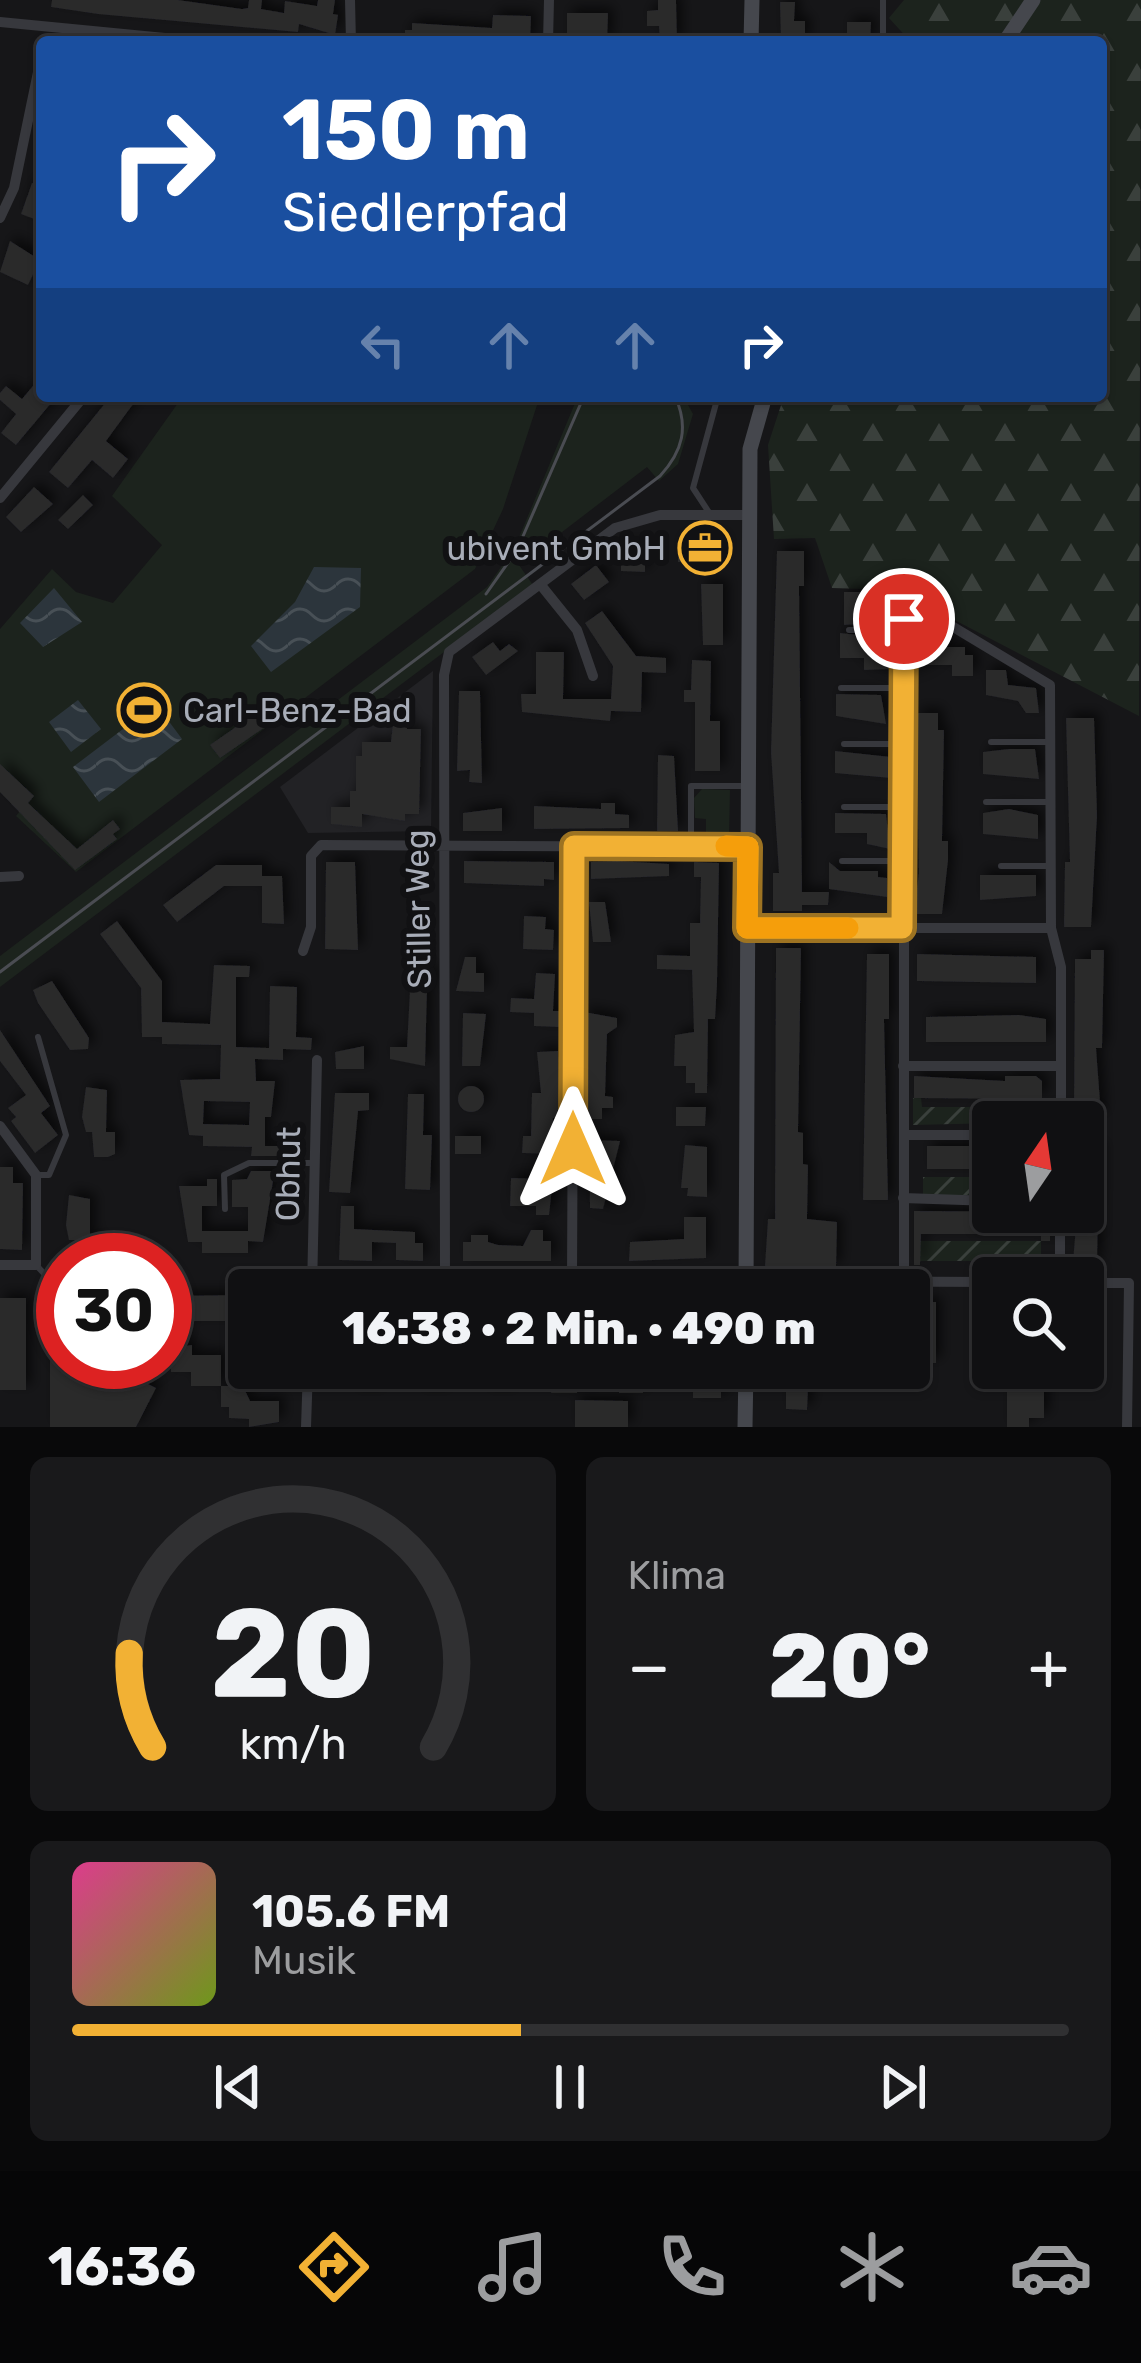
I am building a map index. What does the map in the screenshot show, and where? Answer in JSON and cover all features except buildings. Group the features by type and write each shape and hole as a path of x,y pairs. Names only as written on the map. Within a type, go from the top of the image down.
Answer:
{"street":[{"path":"350,0 351,36"},
{"path":"548,36 549,0"},
{"path":"752,0 752,36"},
{"path":"1009,36 1030,1"},
{"path":"0,22 146,36"},
{"path":"45,36 46,26"},
{"path":"0,218 29,128 36,88"},
{"path":"0,498 79,402"},
{"path":"746,1269 750,448 763,402"},
{"name":"Stiller Weg","path":"445,1269 444,675 449,652 615,528 638,518 749,515"},
{"path":"541,584 577,630 593,676"},
{"path":"904,1269 904,619 940,619 1043,677 1052,694 1051,928 1061,967 1061,1101"},
{"path":"304,951 311,927 311,856 321,845 748,847"},
{"path":"572,1269 574,846"},
{"path":"0,877 20,877"},
{"path":"747,928 1051,928"},
{"name":"Obhut","path":"313,1269 316,1060"},
{"path":"903,1066 1061,1066"},
{"path":"0,1126 36,1175 36,1233"},
{"path":"904,1136 972,1135"},
{"path":"903,1198 972,1200"},
{"path":"0,1265 36,1265"},
{"path":"930,1282 972,1282"},
{"path":"1104,1282 1129,1283 1127,1427"},
{"path":"306,1427 307,1389"},
{"path":"745,1427 746,1389"}],"lane":[{"path":"883,0 883,34"},
{"path":"710,514 693,488 716,402"},
{"path":"849,630 904,630"},
{"path":"841,688 904,688"},
{"path":"992,742 1052,742"},
{"path":"844,744 903,744"},
{"path":"692,845 691,787 747,786"},
{"path":"986,802 1052,802"},
{"path":"844,807 902,807"},
{"path":"842,860 902,861"},
{"path":"1001,866 1051,866"},
{"path":"36,1175 49,1175 66,1135 38,1037"},
{"path":"225,1209 224,1175 249,1162 316,1163"}],"shaded area":[{"path":"433,671 431,831 308,833 280,787"}],"green space":[{"path":"904,0 1141,0 1139,716 897,590 832,588 815,538 774,539 768,445 782,402 1107,402 1107,36 906,36 889,18"},
{"name":"Carl-Benz-Bad","path":"179,402 538,402 503,509 475,569 76,872 16,816 20,811 0,792 0,629 52,569 76,592 113,603 162,545 112,496"},
{"path":"575,402 686,402 693,414 678,464 659,481 647,467 519,565 533,585 0,987 0,956 487,587 515,547"},
{"path":"702,789 730,790 729,839 699,839 699,833 706,832 706,819 695,818 694,798"},
{"path":"913,1098 921,1098 922,1107 972,1107 972,1124 913,1125"},
{"path":"923,1177 972,1177 972,1195 923,1195"},
{"path":"920,1241 1041,1241 1041,1257 920,1261"}],"water":[{"path":"314,567 361,568 360,607 271,672 251,646 295,602"},
{"path":"54,588 82,622 43,647 20,623"},
{"path":"78,700 101,729 71,752 49,722"},
{"path":"156,704 182,739 99,802 73,767"}],"tram line":[{"path":"486,594 517,550 581,402"},
{"path":"0,972 660,476 681,438 677,402"}],"slow traffic":[{"path":"726,846 748,847 747,928 848,928"}],"place":[{"name":"ubivent GmbH","path":"705,548"},
{"name":"Carl-Benz-Bad","path":"144,710"}],"route":[{"path":"573,1149 574,846 748,847 747,928 902,928 904,619"}]}
